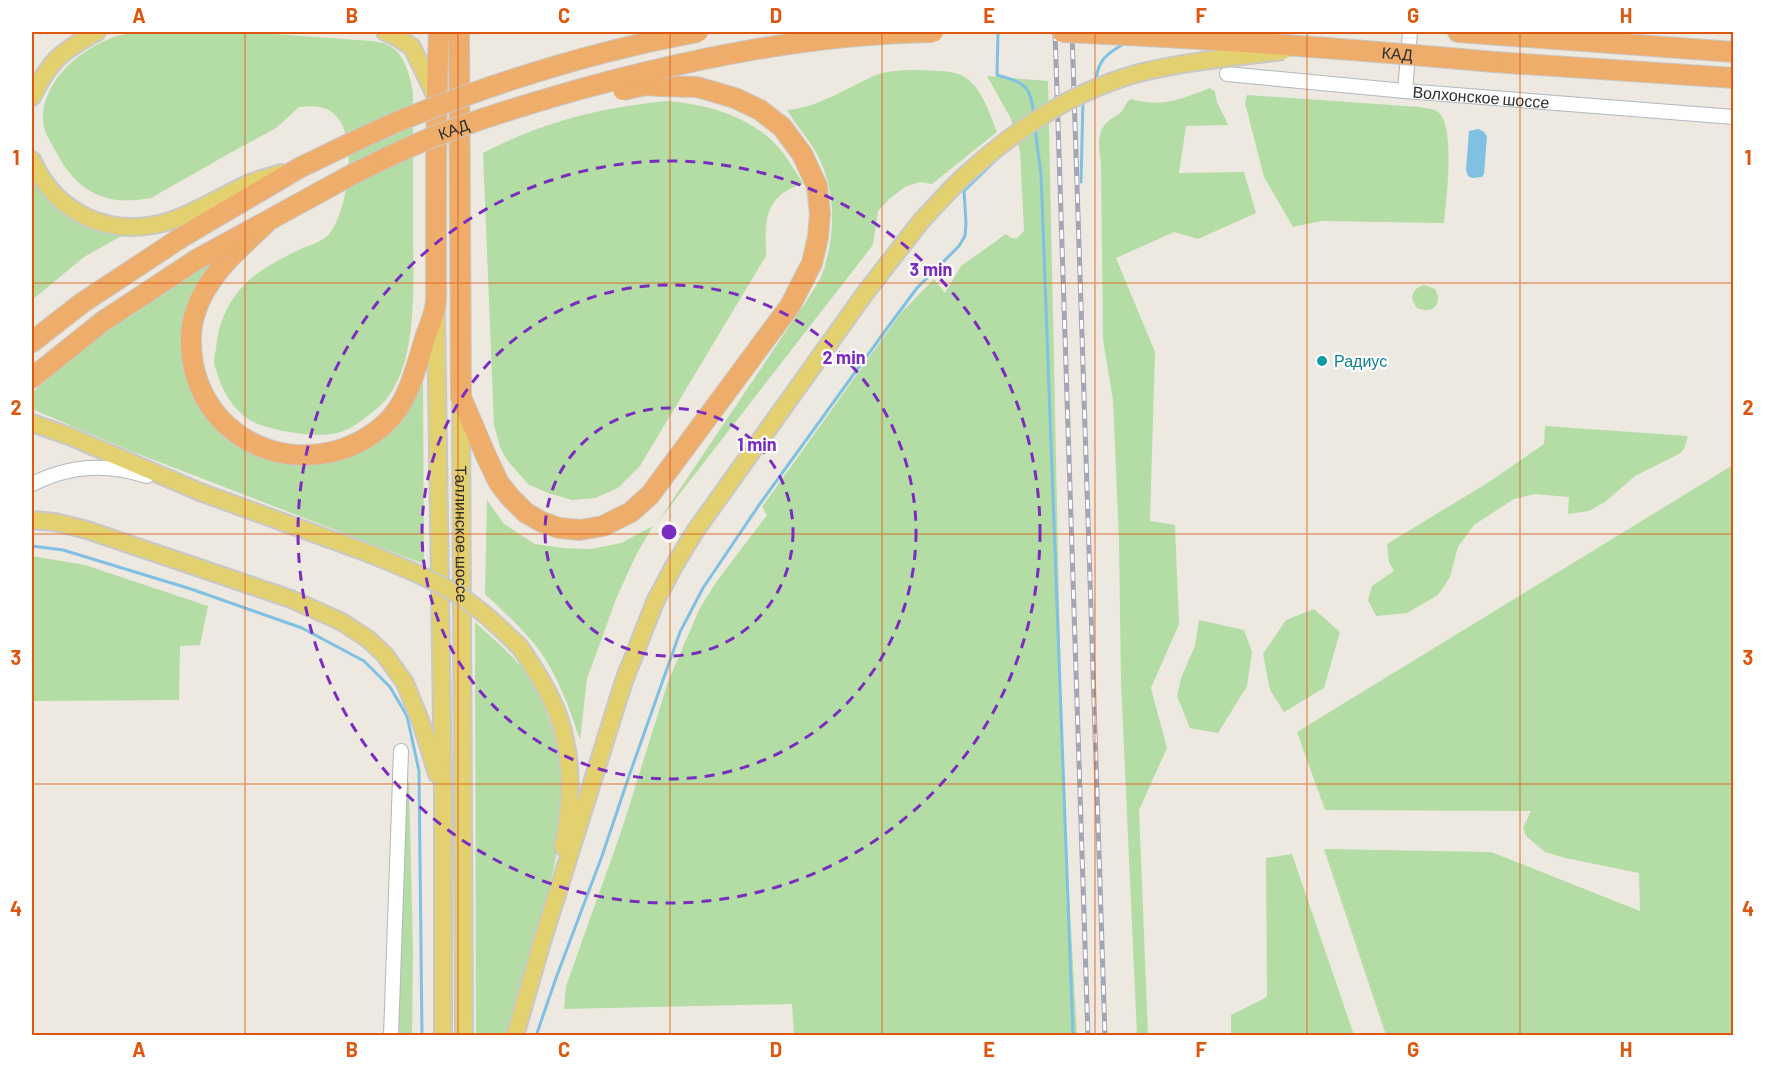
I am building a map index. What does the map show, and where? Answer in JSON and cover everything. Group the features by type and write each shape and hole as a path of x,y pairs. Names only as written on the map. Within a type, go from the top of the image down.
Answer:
{"highway":[{"name":"Таллинское шоссе","path":"435,308 436,97 439,32"},
{"name":"Таллинское шоссе","path":"459,32 461,397"},
{"name":"КАД","path":"32,342 82,303 182,237 302,167 366,135 458,98 539,72 591,57 698,32"},
{"name":"КАД","path":"32,378 102,322 196,260 353,174 419,142 462,125 606,82 755,49 828,39 933,32"},
{"name":"КАД","path":"1062,32 1152,35 1734,78"},
{"path":"1458,32 1734,52"},
{"path":"390,156 423,150 518,116 602,94 646,85 697,87 735,98 760,110 782,127 802,154 817,186 820,214 813,263 790,306 650,495 631,512 603,526 580,530 551,525 526,513 499,483 461,397"},
{"path":"266,223 220,269 203,293 195,312 191,333 191,352 195,374 204,396 233,431 256,445 282,453 307,456 337,452 362,440 386,423 410,385 435,308"}],"main road":[{"path":"32,97 51,64 68,48 97,32"},
{"path":"385,32 412,47 436,97"},
{"path":"515,1035 624,681 655,602 696,530 866,292 922,220 969,171 1000,146 1066,102 1105,85 1173,65 1283,51 1361,50"},
{"path":"32,160 49,189 64,204 82,216 103,223 128,226 169,221 250,183 302,167"},
{"name":"Таллинское шоссе","path":"435,308 443,1035"},
{"name":"Таллинское шоссе","path":"461,397 464,1035"},
{"path":"32,423 69,436 200,492 417,573 460,596 490,618 520,647 539,676 558,715 568,756 570,803 542,942"},
{"path":"32,520 55,522 87,530 291,599 342,622 368,639 385,655 405,683 422,725 442,792"}],"street":[{"path":"1406,91 1410,32"},
{"name":"Волхонское шоссе","path":"1227,74 1406,91 1734,117"},
{"path":"32,484 63,472 88,467 113,467 200,492"},
{"path":"390,1035 401,752"}],"green space":[{"path":"138,32 247,32 371,41 392,47 402,58 413,92 413,292 410,338 398,380 388,397 359,423 341,432 309,435 278,430 253,422 229,399 214,363 221,322 228,306 239,291 250,279 268,266 322,240 330,233 336,222 342,207 348,172 346,138 342,124 334,114 326,109 313,106 299,107 276,128 151,198 119,200 93,193 72,176 48,138 43,122 46,100 63,71 90,48 106,40"},
{"path":"920,70 949,72 966,78 983,98 997,132 932,184 920,182 905,187 878,211 873,245 657,523 811,294 824,269 832,228 829,187 817,153 787,110 821,101 879,74"},
{"path":"987,76 1048,81 1063,788 1077,1035 794,1035 792,1004 564,1009 566,986 622,829 668,682 700,608 717,581 767,515 762,507 901,313 934,279 945,293 961,266 1006,234 1011,238 1017,238 1024,231 1020,151 1011,119"},
{"path":"1210,88 1215,92 1228,125 1186,126 1179,173 1244,172 1256,213 1198,239 1174,232 1116,258 1155,352 1150,521 1175,525 1179,624 1151,688 1167,748 1139,810 1148,1035 1137,1035 1121,682 1119,542 1113,400 1103,340 1099,140 1102,129 1121,112 1131,99 1153,103 1172,101"},
{"path":"1247,95 1420,107 1438,112 1444,120 1448,147 1448,182 1444,223 1321,221 1293,227 1264,177 1245,103"},
{"path":"668,101 714,109 743,120 769,138 780,149 803,184 782,194 773,204 767,218 766,256 640,466 618,488 595,498 572,500 528,484 507,460 500,447 494,425 483,153 528,133 573,118 620,107"},
{"path":"32,175 125,234 84,257 32,300"},
{"path":"216,257 187,318 224,432 344,457 423,375 424,564 133,452 32,409 32,393 82,348 151,298"},
{"path":"1425,285 1435,289 1438,299 1434,307 1427,310 1416,307 1412,298 1416,289"},
{"path":"1545,426 1688,436 1684,449 1679,454 1635,476 1605,502 1589,511 1568,514 1569,497 1535,494 1514,499 1474,525 1458,547 1450,577 1438,595 1407,613 1376,616 1368,600 1372,586 1394,571 1389,562 1387,544 1489,482 1544,444"},
{"path":"1733,465 1733,1035 1386,1035 1324,849 1491,852 1640,911 1639,873 1545,852 1526,836 1523,828 1531,811 1325,810 1297,732"},
{"path":"487,500 504,524 535,544 591,549 621,543 653,526 636,555 616,599 587,679 580,740 562,692 537,647 485,594"},
{"path":"32,556 85,565 208,606 200,645 180,646 179,700 32,701"},
{"path":"1314,609 1340,632 1324,688 1284,712 1270,690 1263,654 1286,620"},
{"path":"1199,620 1244,630 1252,652 1247,686 1218,733 1190,728 1177,696 1181,678 1195,646"},
{"path":"475,622 513,658 533,685 553,732 562,783 562,814 554,868 508,1035 476,1035"},
{"path":"409,781 413,951 412,1035 396,1036 404,787"},
{"path":"1292,854 1354,1035 1231,1035 1231,1015 1267,997 1266,858"}],"water":[{"path":"1478,129 1487,136 1484,174 1482,177 1472,178 1468,176 1466,170 1469,131"}],"waterway":[{"path":"998,32 997,75 1014,80 1025,87 1031,98 1034,116"},
{"path":"1096,80 1104,59 1123,42"},
{"path":"1081,182 1083,100"},
{"path":"1035,129 1041,174 1073,1036"},
{"path":"536,1036 680,632 703,588 759,505 917,288 959,246 965,236 964,191 1001,155"},
{"path":"32,546 63,550 191,589 302,628 364,661 390,687 407,716 419,771 422,1036"}],"railway":[{"path":"1055,32 1088,1036"},
{"path":"1072,32 1105,1036"}],"place":[{"name":"Радиус","path":"1322,361"}]}
